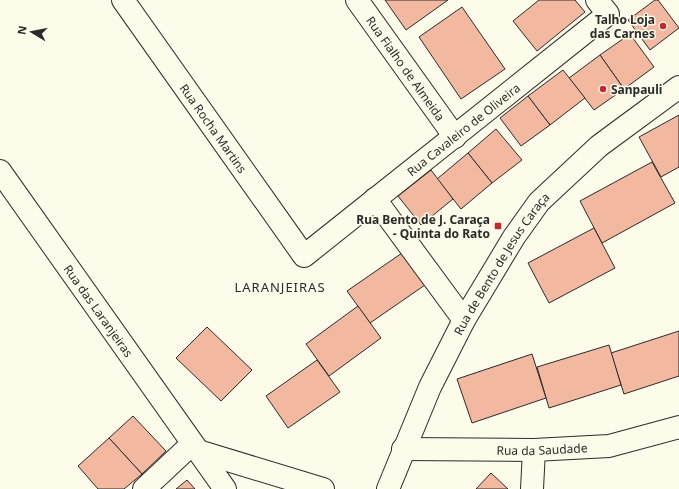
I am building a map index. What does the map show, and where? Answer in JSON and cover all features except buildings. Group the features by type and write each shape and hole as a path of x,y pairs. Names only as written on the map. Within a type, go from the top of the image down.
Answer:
{"street":[{"name":"Rua Rocha Martins","path":"123,0 304,256"},
{"name":"Rua Fialho de Almeida","path":"357,0 455,137"},
{"name":"Rua Cavaleiro de Oliveira","path":"304,256 608,14 597,0"},
{"name":"Rua de Bento de Jesus Caraça","path":"388,489 403,448 430,387 464,320 514,237 539,202 599,146 679,87"},
{"name":"Rua das Laranjeiras","path":"0,171 225,489"},
{"path":"375,198 464,320"},
{"name":"Rua da Saudade","path":"403,448 534,450 609,446 679,427"},
{"path":"144,489 195,448 302,486 323,489"},
{"path":"532,489 534,450"}],"place":[{"name":"Talho Loja das Carnes","path":"663,26"},
{"name":"Sanpauli","path":"603,89"},
{"name":"Rua Bento de J. Caraça - Quinta do Rato","path":"498,226"}],"district":[{"name":"LARANJEIRAS","path":"280,287"}]}
